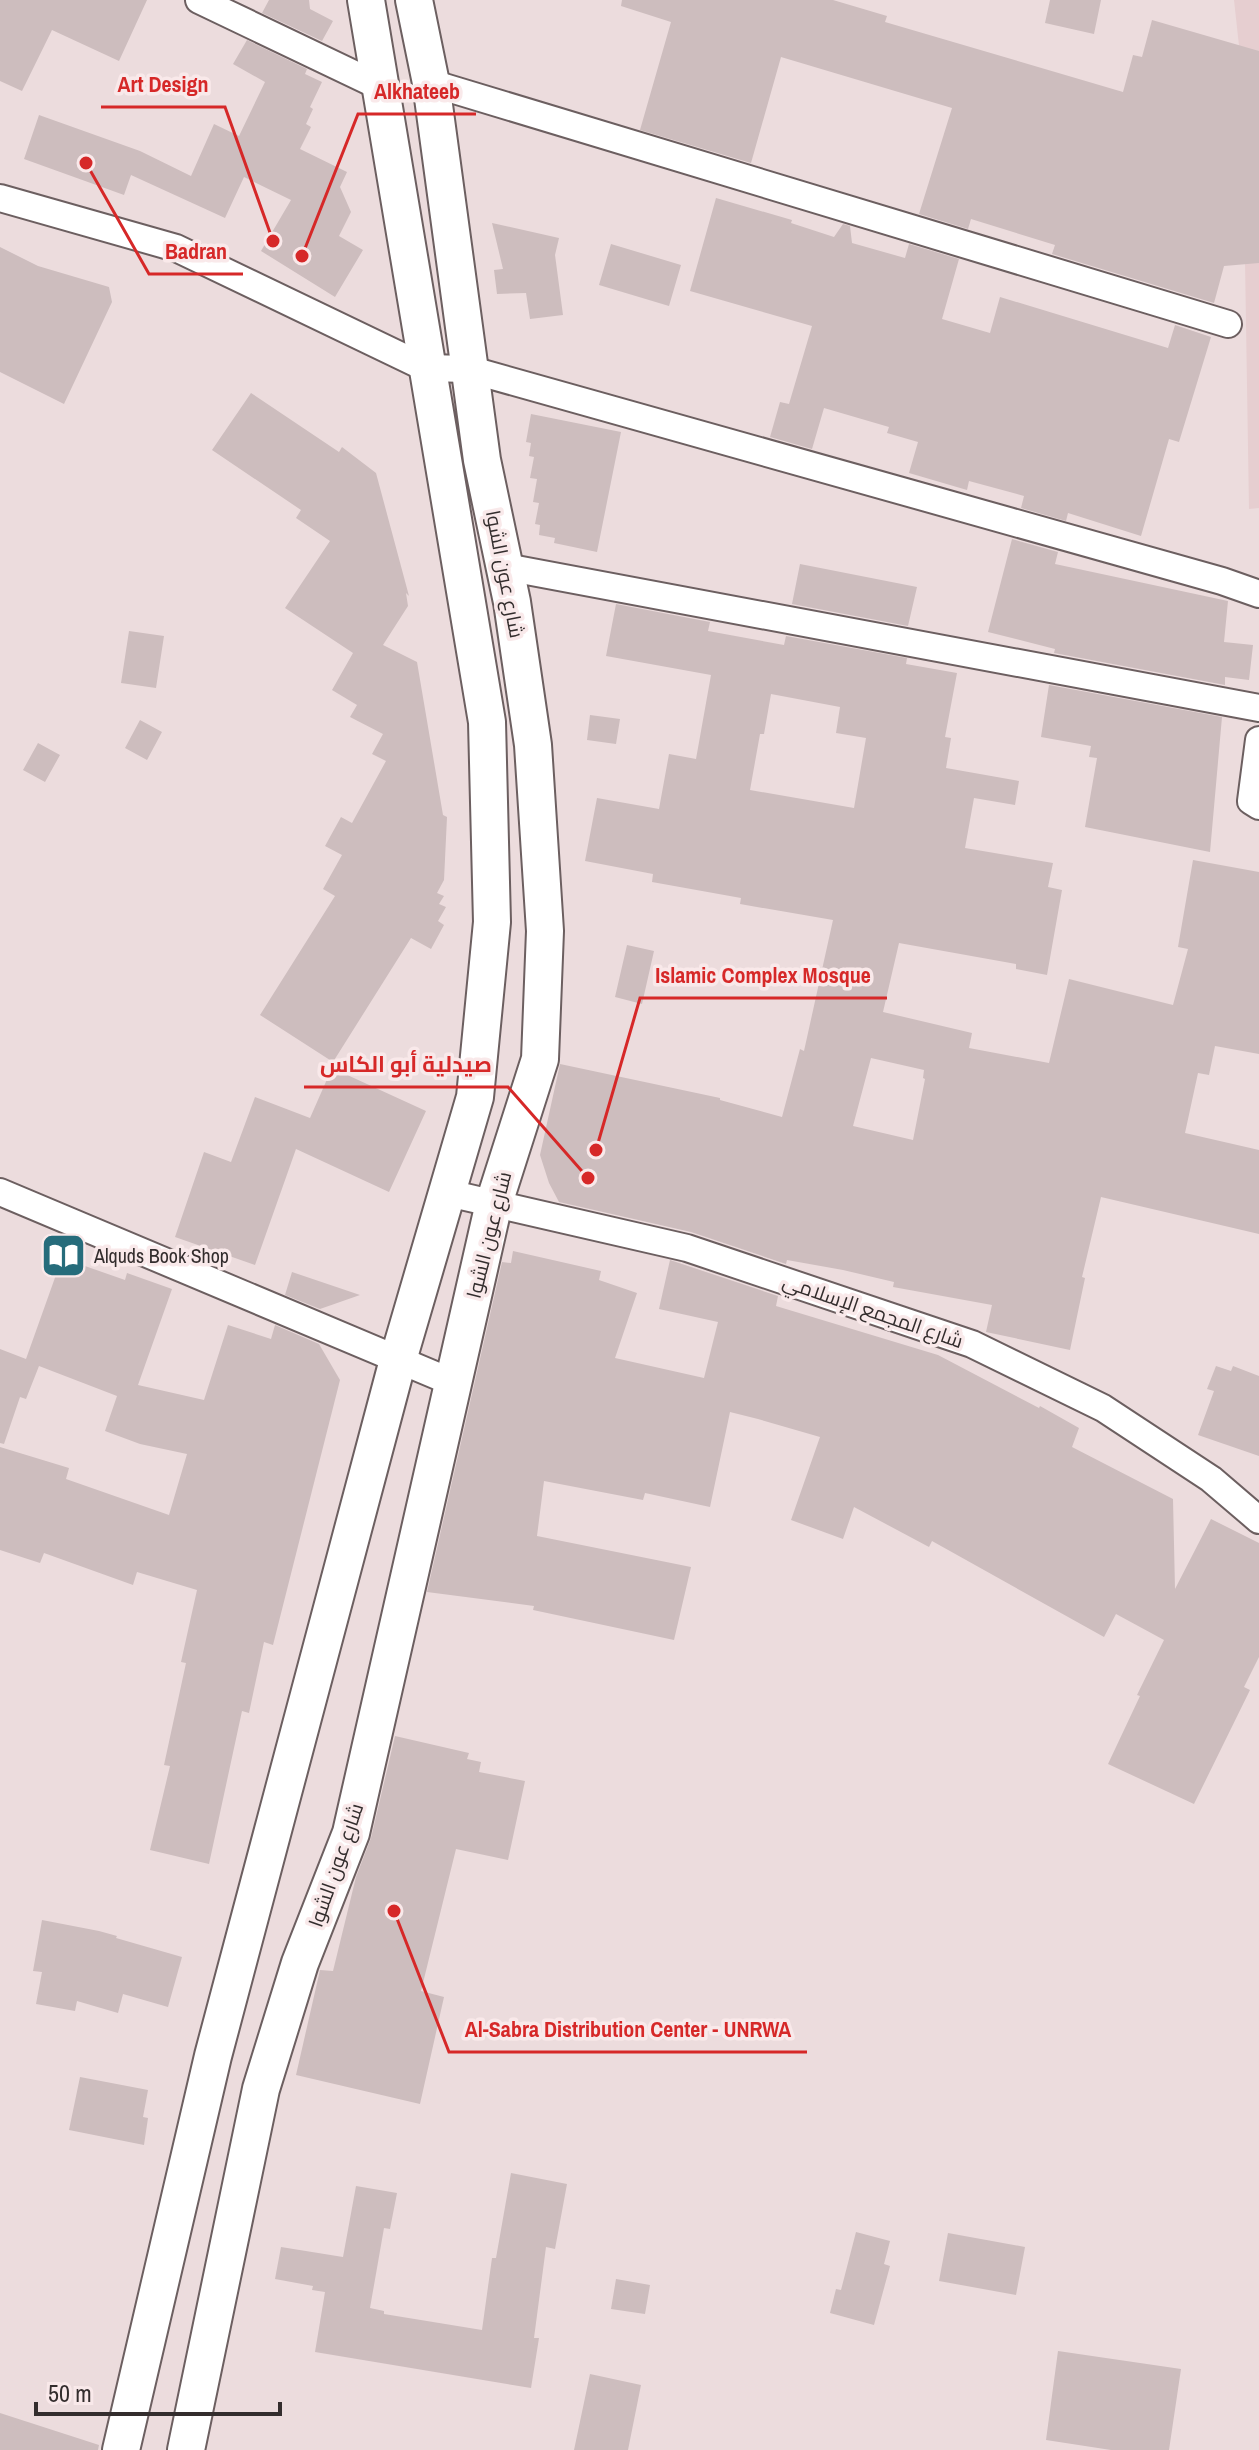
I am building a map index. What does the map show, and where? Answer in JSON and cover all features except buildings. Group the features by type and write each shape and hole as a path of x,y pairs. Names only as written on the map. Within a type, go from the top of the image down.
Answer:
{"main road":[{"name":"شارع عون الشوا","path":"121,2450 213,2056 398,1360 475,1097 492,922 487,722 366,0"},
{"name":"شارع عون الشوا","path":"186,2450 261,2089 300,1963 351,1833 494,1203 540,1059 545,931 533,745 505,567 482,460 431,83 414,0"}],"street":[{"path":"199,0 381,87"},
{"path":"431,83 1228,324"},
{"path":"2,192 176,248 426,368 468,369 1259,594"},
{"path":"505,567 1259,708"},
{"path":"1259,740 1251,801 1259,806"},
{"path":"0,1192 454,1383"},
{"name":"شارع المجمع الإسلامي","path":"448,1193 687,1248 972,1344 1103,1408 1211,1479 1259,1520"}],"shaded area":[{"path":"1234,0 1259,0 1259,72 1242,73"},
{"path":"1259,79 1259,508 1249,509 1243,137"}],"place":[{"name":"Badran","path":"86,163"},
{"name":"Art Design","path":"273,241"},
{"name":"Alkhateeb","path":"302,256"},
{"name":"Islamic Complex Mosque","path":"596,1150"},
{"name":"صيدلية أبو الكاس","path":"588,1178"},
{"name":"Alquds Book Shop","path":"63,1256"},
{"name":"Al-Sabra Distribution Center - UNRWA","path":"394,1911"}]}
